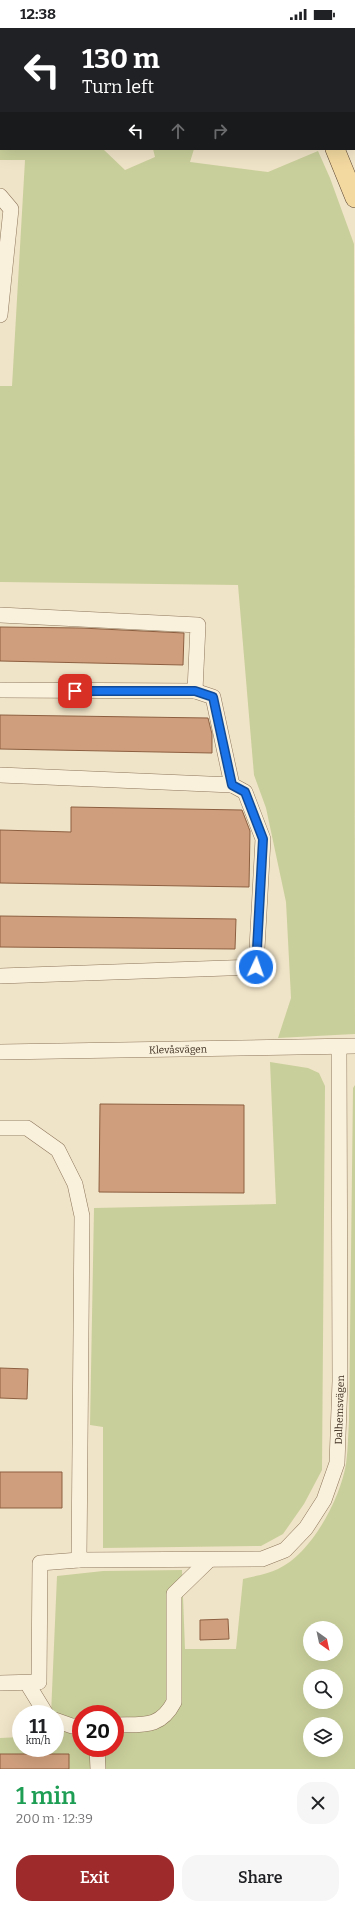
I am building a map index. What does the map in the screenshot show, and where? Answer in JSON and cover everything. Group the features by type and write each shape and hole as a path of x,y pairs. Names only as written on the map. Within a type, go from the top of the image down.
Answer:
{"main road":[{"path":"335,150 355,198"}],"street":[{"path":"0,196 11,209 0,315"},
{"path":"0,615 198,626 195,691"},
{"path":"0,690 195,691 213,697 232,785"},
{"path":"0,775 232,785 245,792 263,839 256,967 0,976"},
{"name":"Klevåsvägen","path":"0,1052 355,1046"},
{"name":"Dalhemsvägen","path":"27,1683 39,1682 40,1564 79,1560 262,1559 285,1550 306,1528 324,1500 337,1463 340,1381 339,1047"},
{"path":"0,1128 27,1128 58,1150 75,1184 82,1216 79,1560"},
{"path":"124,1725 155,1723 168,1714 174,1702 174,1594 209,1560"},
{"path":"0,1683 27,1683 40,1705"},
{"path":"97,1757 98,1769"}],"green space":[{"path":"0,150 104,150 125,170 155,157 153,150 194,150 190,162 268,172 318,151 330,178 354,244 355,1034 278,1038 291,998 286,902 266,808 254,775 238,585 0,582 0,386 12,386 25,160 0,160"},
{"path":"270,1062 308,1068 319,1073 325,1086 322,1470 304,1504 283,1534 261,1546 103,1548 103,1427 90,1425 94,1208 276,1204"},
{"path":"355,1085 355,1769 0,1769 0,1738 12,1737 12,1757 64,1757 64,1705 51,1705 57,1576 103,1571 182,1570 185,1649 236,1649 243,1579 265,1574 278,1569 302,1551 313,1538 331,1508 343,1478 346,1464 349,1421 353,1088"}],"building":[{"path":"0,627 81,628 184,633 183,665 0,661"},
{"path":"0,715 208,718 212,734 212,753 0,749"},
{"path":"71,807 242,810 250,831 249,887 0,883 0,830 71,832"},
{"path":"0,916 236,919 235,949 0,947"},
{"path":"100,1104 244,1105 244,1193 99,1192"},
{"path":"0,1368 28,1369 27,1399 0,1398"},
{"path":"0,1472 62,1472 62,1508 0,1508"},
{"path":"228,1619 229,1639 200,1640 200,1620"},
{"path":"0,1754 12,1754 12,1757 64,1757 64,1754 69,1754 69,1769 0,1769"}],"route":[{"path":"75,691 195,691 213,697 232,785 245,792 263,839 256,967"}]}
